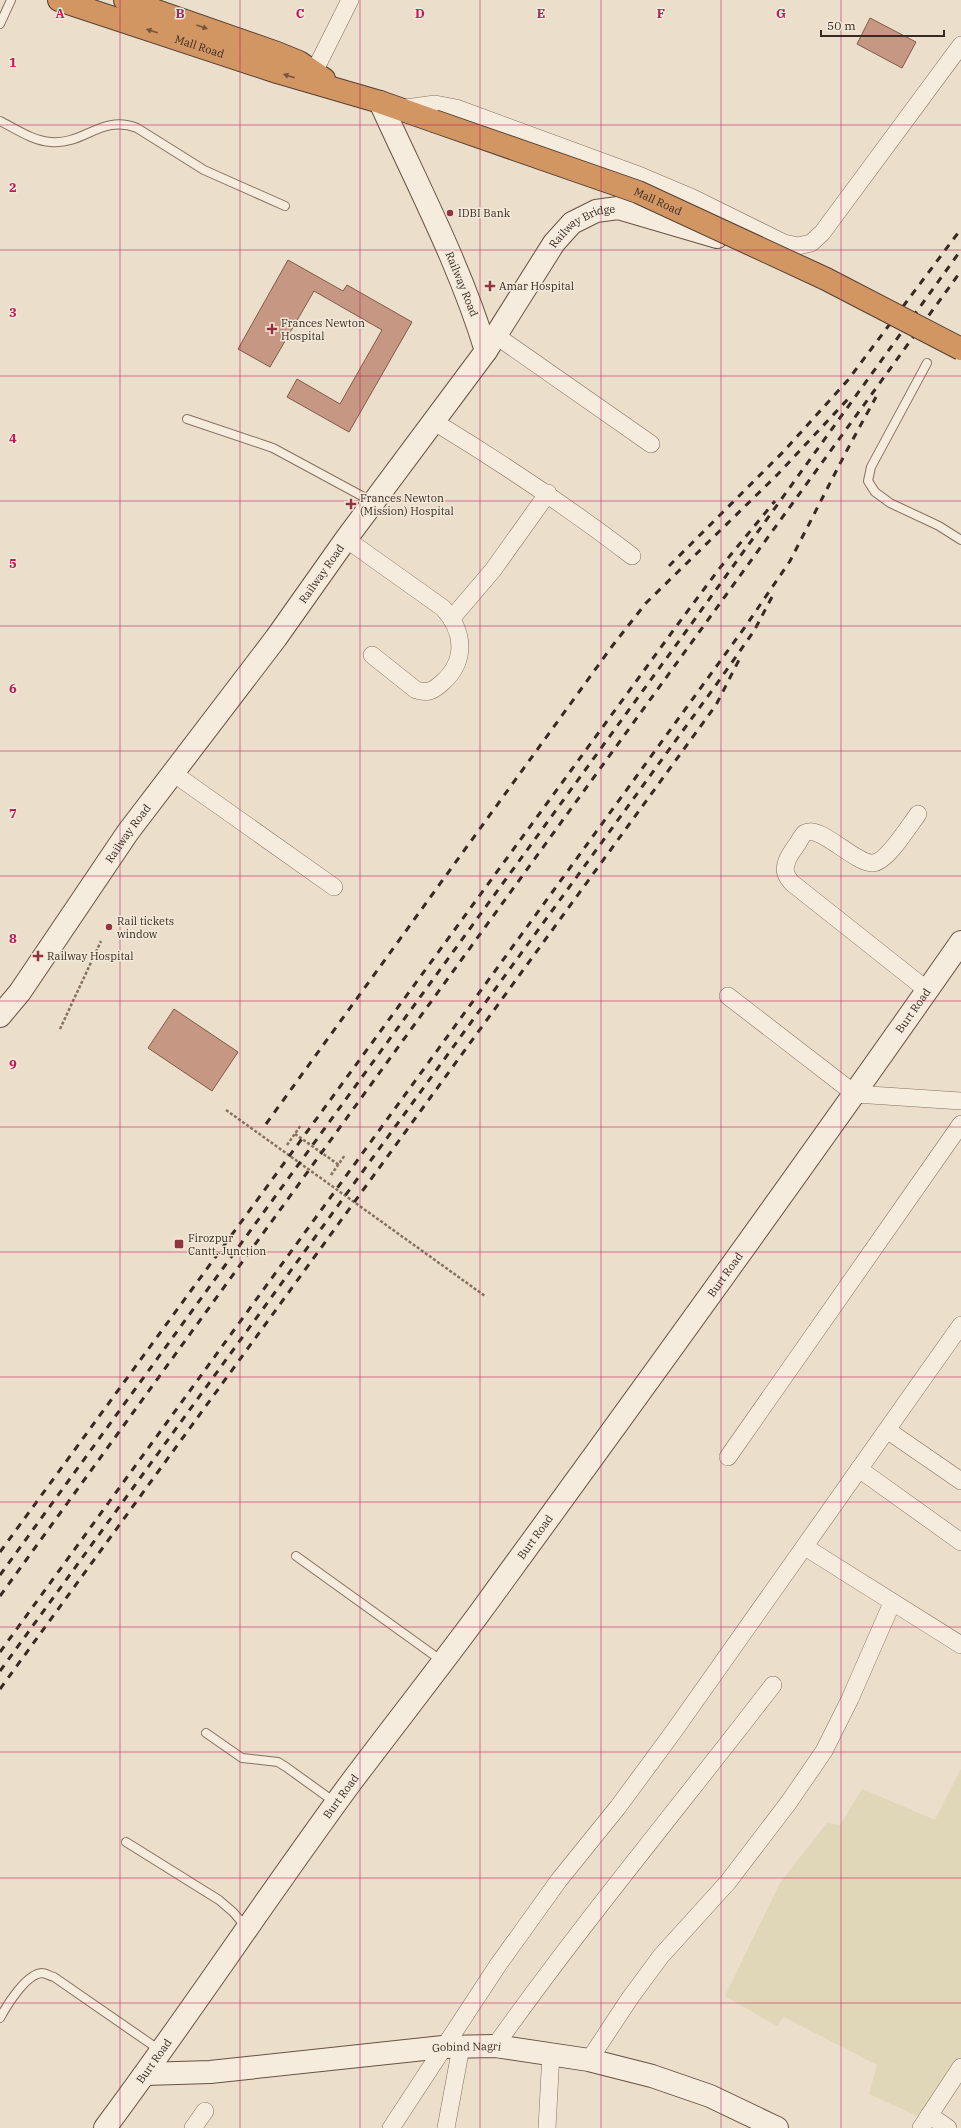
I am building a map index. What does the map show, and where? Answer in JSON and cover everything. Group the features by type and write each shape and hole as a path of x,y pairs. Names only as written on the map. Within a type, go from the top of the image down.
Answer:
{"highway":[{"name":"Mall Road","path":"59,0 277,72 390,106 508,145 638,192 826,279 961,348"},
{"name":"Mall Road","path":"125,0 277,53 314,72 340,91"}],"street":[{"path":"314,72 350,0"},
{"path":"390,106 435,104 456,108 641,176 693,198 784,243 798,246 811,243 822,233 961,45"},
{"name":"Railway Road","path":"0,1016 20,992 128,832 276,638 346,538 490,343 476,317 390,106"},
{"name":"Railway Bridge","path":"490,343 554,243 572,223 596,211 618,208 779,258"},
{"path":"490,343 651,444"},
{"path":"433,421 500,461 548,493 632,556"},
{"path":"452,618 493,570 548,493"},
{"path":"346,538 443,608 452,618 459,638 460,650 458,663 449,676 434,690 425,692 416,690 372,655"},
{"path":"173,774 334,887"},
{"path":"918,814 880,861 873,863 863,860 820,834 811,831 805,834 787,859 784,868 786,876 792,883 927,990"},
{"name":"Burt Road","path":"105,2128 145,2074 246,1928 336,1803 443,1661 855,1094 961,942"},
{"path":"728,996 855,1094 961,1101"},
{"path":"728,1457 961,1124"},
{"path":"391,2128 452,2047 502,1959 559,1880 669,1738 961,1325"},
{"path":"887,1430 961,1481"},
{"path":"859,1469 961,1542"},
{"path":"805,1547 961,1645"},
{"path":"589,2060 630,1998 661,1956 728,1882 789,1802 824,1751 850,1699 892,1603"},
{"path":"495,2046 547,1973 593,1913 700,1780 773,1685"},
{"name":"Gobind Nagri","path":"145,2074 210,2072 452,2047 495,2046 551,2053 589,2060 652,2076 710,2096 777,2128"},
{"path":"446,2128 452,2047"},
{"path":"547,2128 551,2053"},
{"path":"948,2128 925,2122 961,2067"},
{"path":"193,2128 205,2111"}],"lane":[{"path":"0,24 11,0"},
{"path":"0,121 32,137 51,142 71,140 112,123 125,123 137,128 204,170 284,206"},
{"path":"927,363 871,467 868,481 875,492 890,503 939,526 961,540"},
{"path":"187,419 273,448 373,503"},
{"path":"296,1556 443,1661"},
{"path":"206,1733 242,1758 278,1762 286,1766 336,1803"},
{"path":"126,1842 219,1900 246,1928"},
{"path":"0,2018 20,1988 32,1977 42,1973 54,1977 161,2051"}],"path":[{"path":"60,1029 101,941"},
{"path":"226,1110 485,1296"},
{"path":"287,1144 301,1125"},
{"path":"295,1134 339,1165"},
{"path":"332,1175 345,1155"}],"shaded area":[{"path":"961,1769 961,2071 928,2121 869,2094 877,2065 784,2017 777,2026 725,1996 780,1883 827,1823 840,1825 862,1789 935,1820"}],"building":[{"path":"870,18 916,42 902,68 857,44"},
{"path":"288,260 343,291 347,285 412,322 349,432 287,397 297,379 340,404 382,330 314,291 270,367 238,349"},
{"path":"174,1009 238,1052 212,1091 148,1048"}],"railway":[{"path":"669,566 784,451 848,380 961,229"},
{"path":"0,1575 687,630 961,250"},
{"path":"0,1596 961,271"},
{"path":"0,1652 745,627 790,561 876,397"},
{"path":"266,1124 613,645 646,603 778,474 848,399"},
{"path":"0,1552 678,624 719,569 775,501"},
{"path":"0,1671 716,685 754,631 773,595"},
{"path":"0,1689 716,705 739,660"}],"place":[{"name":"IDBI Bank","path":"450,213"},
{"name":"Amar Hospital","path":"490,286"},
{"name":"Frances Newton Hospital","path":"272,329"},
{"name":"Frances Newton (Mission) Hospital","path":"351,504"},
{"name":"Rail tickets window","path":"109,927"},
{"name":"Railway Hospital","path":"38,956"},
{"name":"Firozpur Cantt. Junction","path":"179,1244"}]}
